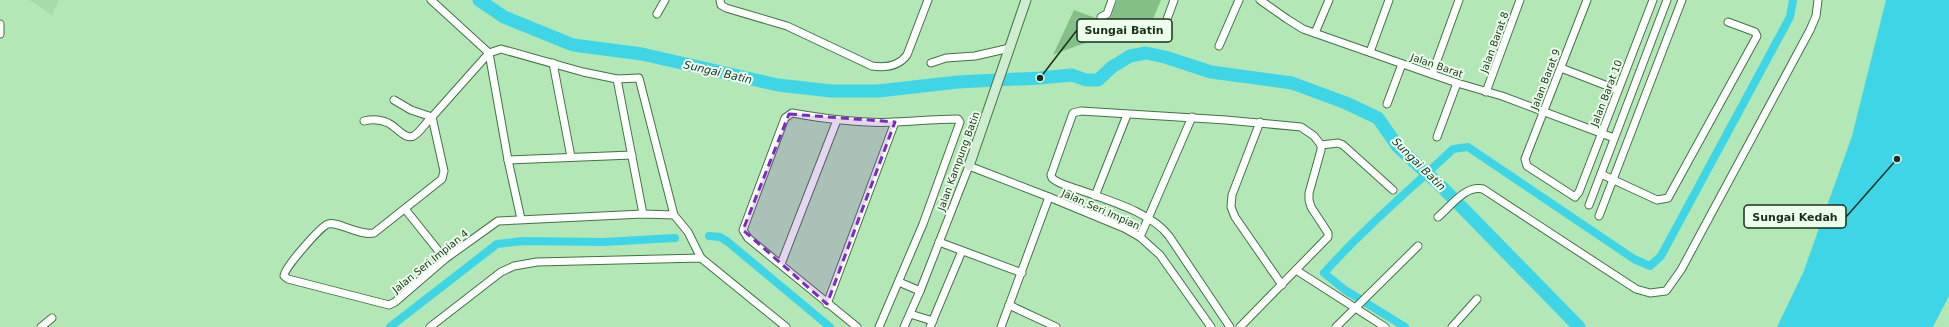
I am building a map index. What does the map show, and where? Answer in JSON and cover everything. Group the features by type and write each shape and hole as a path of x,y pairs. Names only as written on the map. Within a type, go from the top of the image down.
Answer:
{"street":[{"path":"432,0 489,53 508,160 521,219"},
{"path":"657,14 665,0"},
{"path":"720,0 721,5 726,8 787,26 872,66 882,68 897,64 907,55 928,0"},
{"name":"Jalan Kampung Batin","path":"904,327 920,291 969,166 1026,0"},
{"path":"1101,17 1107,14 1112,0"},
{"path":"1166,22 1174,0"},
{"path":"1219,46 1238,0"},
{"name":"Jalan Barat","path":"1260,0 1287,19 1316,33 1614,138"},
{"path":"1316,33 1329,0"},
{"path":"1370,52 1389,0"},
{"path":"1432,74 1459,0"},
{"name":"Jalan Barat 8","path":"1486,92 1520,0"},
{"name":"Jalan Barat 9","path":"1579,192 1576,197 1572,196 1527,166 1525,159 1587,0"},
{"name":"Jalan Barat 10","path":"1579,192 1653,0"},
{"path":"1589,205 1667,0"},
{"path":"1599,216 1682,0"},
{"path":"1438,217 1460,197 1473,188 1488,191 1636,289 1650,293 1666,291 1681,270 1810,30 1816,16 1818,0"},
{"path":"1601,174 1658,200 1668,198 1757,36 1755,32 1728,22"},
{"path":"0,24 0,34"},
{"path":"931,63 946,58 975,56 1010,48"},
{"path":"364,120 373,119 390,123 406,136 414,136 489,53 496,49 506,49 583,72 617,79 639,78 674,216 688,232 701,258 786,327"},
{"path":"553,63 570,157"},
{"path":"1387,104 1402,64"},
{"path":"1561,68 1618,90"},
{"path":"617,79 643,214"},
{"path":"1437,137 1457,83"},
{"path":"394,100 411,110 432,117"},
{"path":"1230,327 1169,236 1160,226 1148,218 1054,180 1051,175 1073,113 1081,111 1127,115 1192,117 1260,122 1301,127 1310,132 1321,145 1320,156 1309,194 1309,200 1328,233 1328,237 1240,327"},
{"path":"857,327 748,238 743,230 785,118 792,113 837,120 896,122 958,119 960,122 923,224 879,327"},
{"path":"1095,196 1127,115"},
{"path":"432,117 444,171 443,176 405,209 445,259"},
{"path":"1140,237 1192,117"},
{"path":"781,264 837,120"},
{"path":"827,304 896,122"},
{"path":"1260,122 1232,195 1231,207 1235,217 1282,285"},
{"path":"1321,145 1338,143 1343,145 1393,190"},
{"path":"508,160 632,155"},
{"name":"Jalan Seri Impian","path":"969,166 1124,228 1140,237 1160,255 1211,327"},
{"path":"1001,327 1049,197"},
{"name":"Jalan Seri Impian 4","path":"405,209 374,233 362,233 329,224 305,247 284,273 284,276 288,279 388,305 395,302 445,259 498,222 521,219 643,214 674,216"},
{"path":"939,242 1022,273"},
{"path":"1336,327 1359,306 1418,246"},
{"path":"910,314 932,324 962,251"},
{"path":"430,327 488,280 514,266 537,262 701,258"},
{"path":"1296,270 1359,306 1385,327"},
{"path":"899,282 920,291"},
{"path":"1452,327 1478,298"},
{"path":"1009,305 1056,327"},
{"path":"41,327 52,318"}],"highlighted area":[{"path":"789,114 895,122 827,304 743,230"}],"shaded area":[{"path":"29,0 59,0 52,15"},
{"path":"1117,0 1161,0 1147,33 1134,33 1098,39 1053,55 1074,10 1109,23"}],"water":[{"path":"1886,0 1949,0 1949,296 1933,327 1777,327 1803,273 1852,136"}],"waterway":[{"name":"Sungai Batin","path":"479,0 504,17 573,45 642,54 778,85 831,91 878,91 958,82 1072,75 1086,80 1098,80 1112,67 1130,56 1146,53 1165,57 1211,72 1292,83 1346,103 1378,118 1398,147 1443,188 1579,327"},
{"path":"1405,327 1345,290 1324,273 1371,225 1453,149 1468,147 1634,259 1650,266 1661,256 1790,17 1793,0"},
{"path":"709,236 720,237 728,242 830,327"},
{"path":"390,327 497,244 523,241 604,242 675,238"}],"place":[{"name":"Sungai Batin","path":"1040,78"},
{"name":"Sungai Kedah","path":"1897,159"}]}
